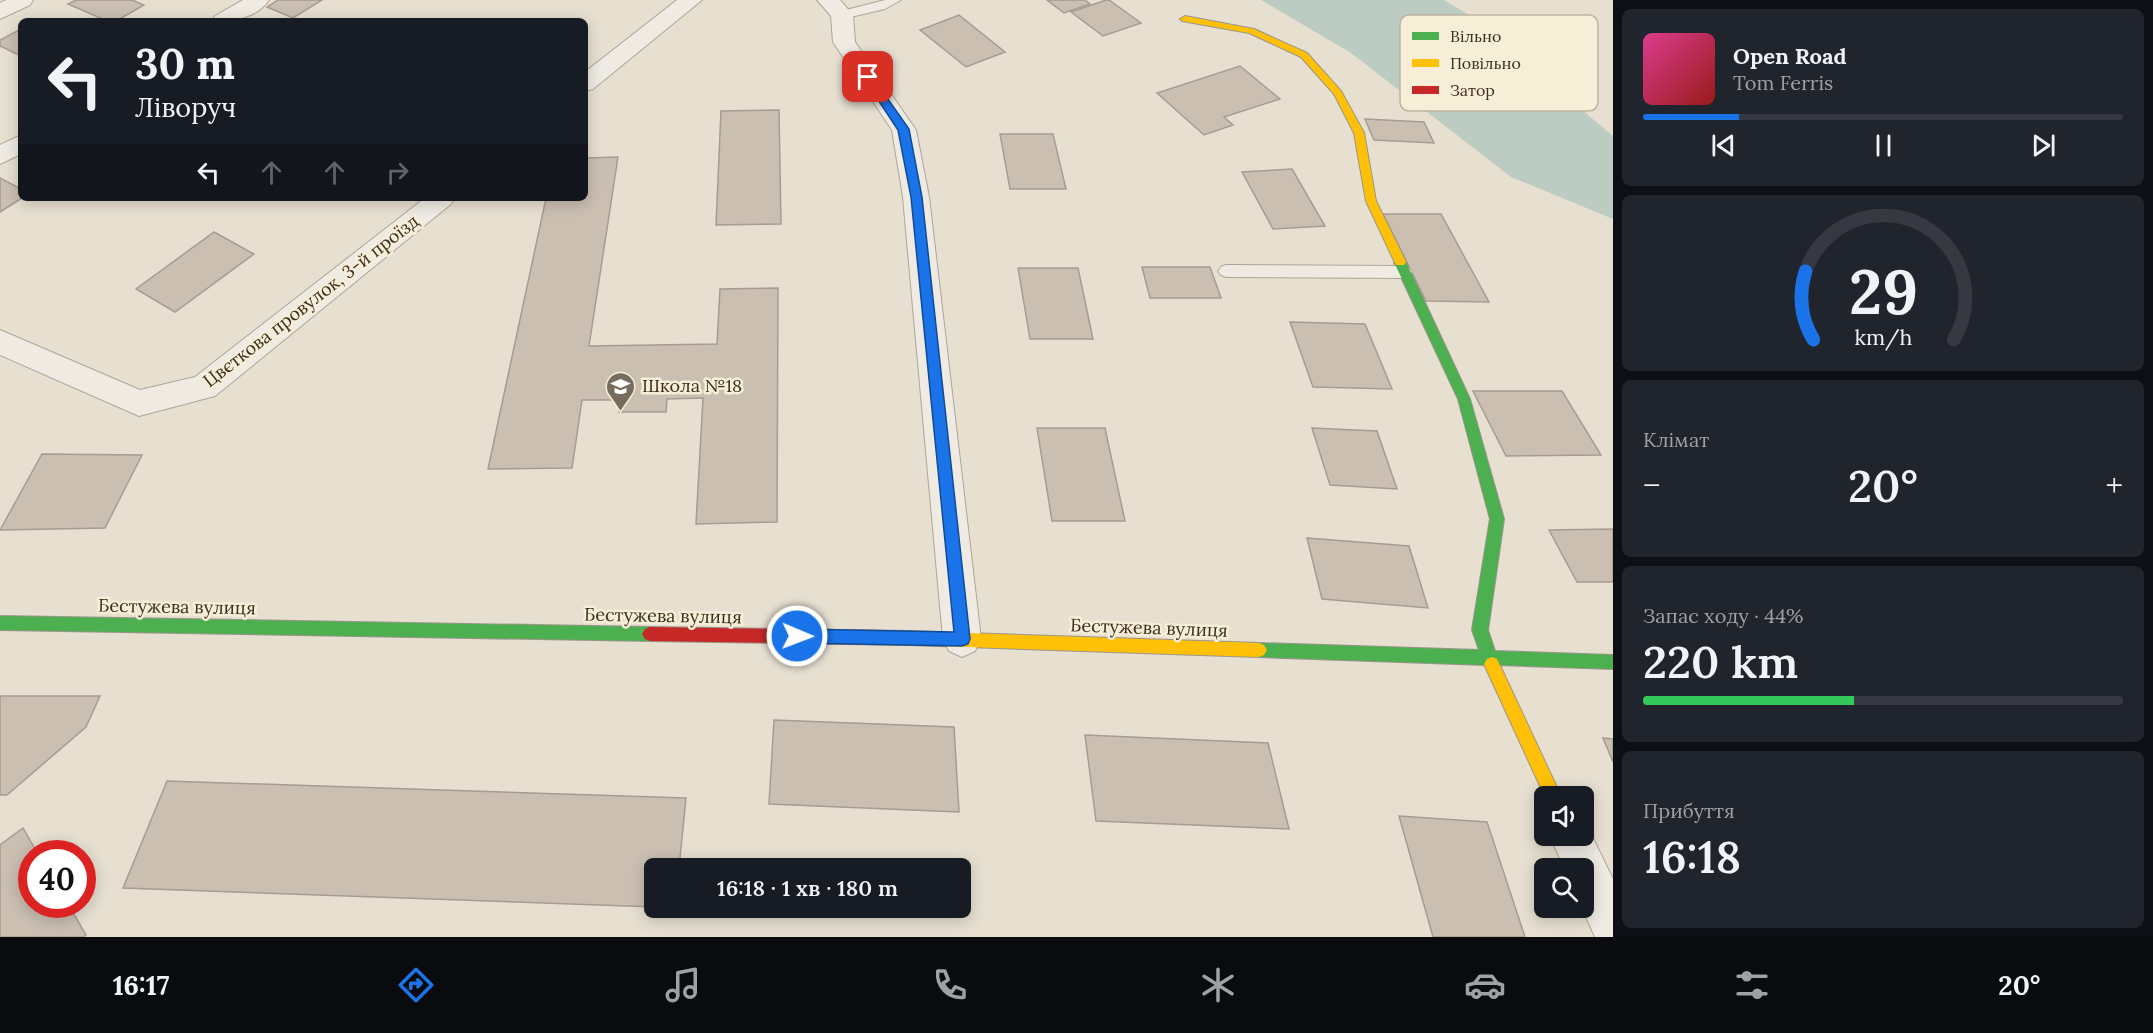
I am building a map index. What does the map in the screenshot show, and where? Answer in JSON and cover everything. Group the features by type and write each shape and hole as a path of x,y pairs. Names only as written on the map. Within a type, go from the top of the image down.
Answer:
{"street":[{"path":"0,12 22,0"},
{"path":"228,18 258,0"},
{"path":"588,82 691,0"},
{"path":"835,7 844,42 904,129 916,197 962,639"},
{"path":"1185,19 1251,31 1304,55 1338,93 1359,133 1371,201 1464,399 1497,519 1480,630 1490,659 1548,786"},
{"path":"0,156 18,145"},
{"name":"Цвєткова провулок, 3-й проїзд","path":"0,341 23,354 139,403 204,387 438,201"},
{"name":"Бестужева вулиця","path":"0,623 962,639 1613,662"},
{"path":"1576,846 1613,927"}],"lane":[{"path":"835,7 881,6 895,0"},
{"path":"1226,271 1404,272"}],"shaded area":[{"path":"1261,0 1444,0 1468,15 1400,15 1400,91 1351,53"},
{"path":"1426,111 1583,111 1613,136 1613,219 1511,177"}],"building":[{"path":"76,0 132,0 144,5 121,18 100,18 68,4"},
{"path":"278,0 322,0 293,18 267,7"},
{"path":"1047,0 1085,0 1090,4 1064,13"},
{"path":"1106,0 1141,23 1103,36 1071,12"},
{"path":"959,15 1005,52 966,67 920,30"},
{"path":"18,31 18,55 0,46 0,40"},
{"path":"1240,66 1280,99 1224,117 1233,125 1204,135 1157,93"},
{"path":"779,110 781,224 716,225 721,111"},
{"path":"1365,119 1424,122 1434,143 1374,140"},
{"path":"1000,134 1053,134 1066,189 1010,189"},
{"path":"618,157 589,346 717,344 720,289 778,288 777,522 696,524 703,398 667,399 666,412 619,412 620,400 582,400 572,468 488,469 545,201 588,201 588,158"},
{"path":"1292,169 1325,226 1273,229 1242,172"},
{"path":"0,178 18,187 18,201 0,212"},
{"path":"1383,214 1441,214 1489,302 1426,301"},
{"path":"214,232 254,254 175,312 136,289"},
{"path":"1142,267 1210,267 1221,298 1150,298"},
{"path":"1018,268 1078,268 1093,339 1030,339"},
{"path":"1290,322 1365,324 1392,389 1313,387"},
{"path":"1473,391 1562,391 1601,455 1506,456"},
{"path":"1037,428 1105,428 1125,521 1052,521"},
{"path":"1312,428 1377,431 1397,489 1330,485"},
{"path":"42,454 142,455 105,528 0,530"},
{"path":"1613,529 1613,582 1577,582 1549,530"},
{"path":"1307,538 1409,546 1428,608 1322,599"},
{"path":"0,696 100,696 86,727 7,795 0,795"},
{"path":"774,720 954,727 959,812 769,804"},
{"path":"1085,735 1268,743 1289,829 1096,821"},
{"path":"1603,738 1613,739 1613,762"},
{"path":"167,781 686,798 680,858 644,858 644,907 123,888"},
{"path":"1399,816 1487,822 1525,937 1433,937"},
{"path":"23,828 30,840 18,840 18,918 76,918 86,935 84,937 0,937 0,845"}],"traffic: fast":[{"path":"1400,262 1464,399 1497,519 1480,630 1492,664"},
{"path":"0,623 650,634"},
{"path":"1259,650 1613,662"}],"traffic: slow":[{"path":"1185,19 1251,31 1304,55 1338,93 1359,133 1371,201 1400,262"},
{"path":"908,638 1259,650"},
{"path":"1492,664 1548,786"}],"traffic: jam":[{"path":"650,634 908,638"}],"place":[{"name":"Школа №18","path":"621,412"}],"route":[{"path":"797,636 962,639 916,197 904,129 868,77"}]}
